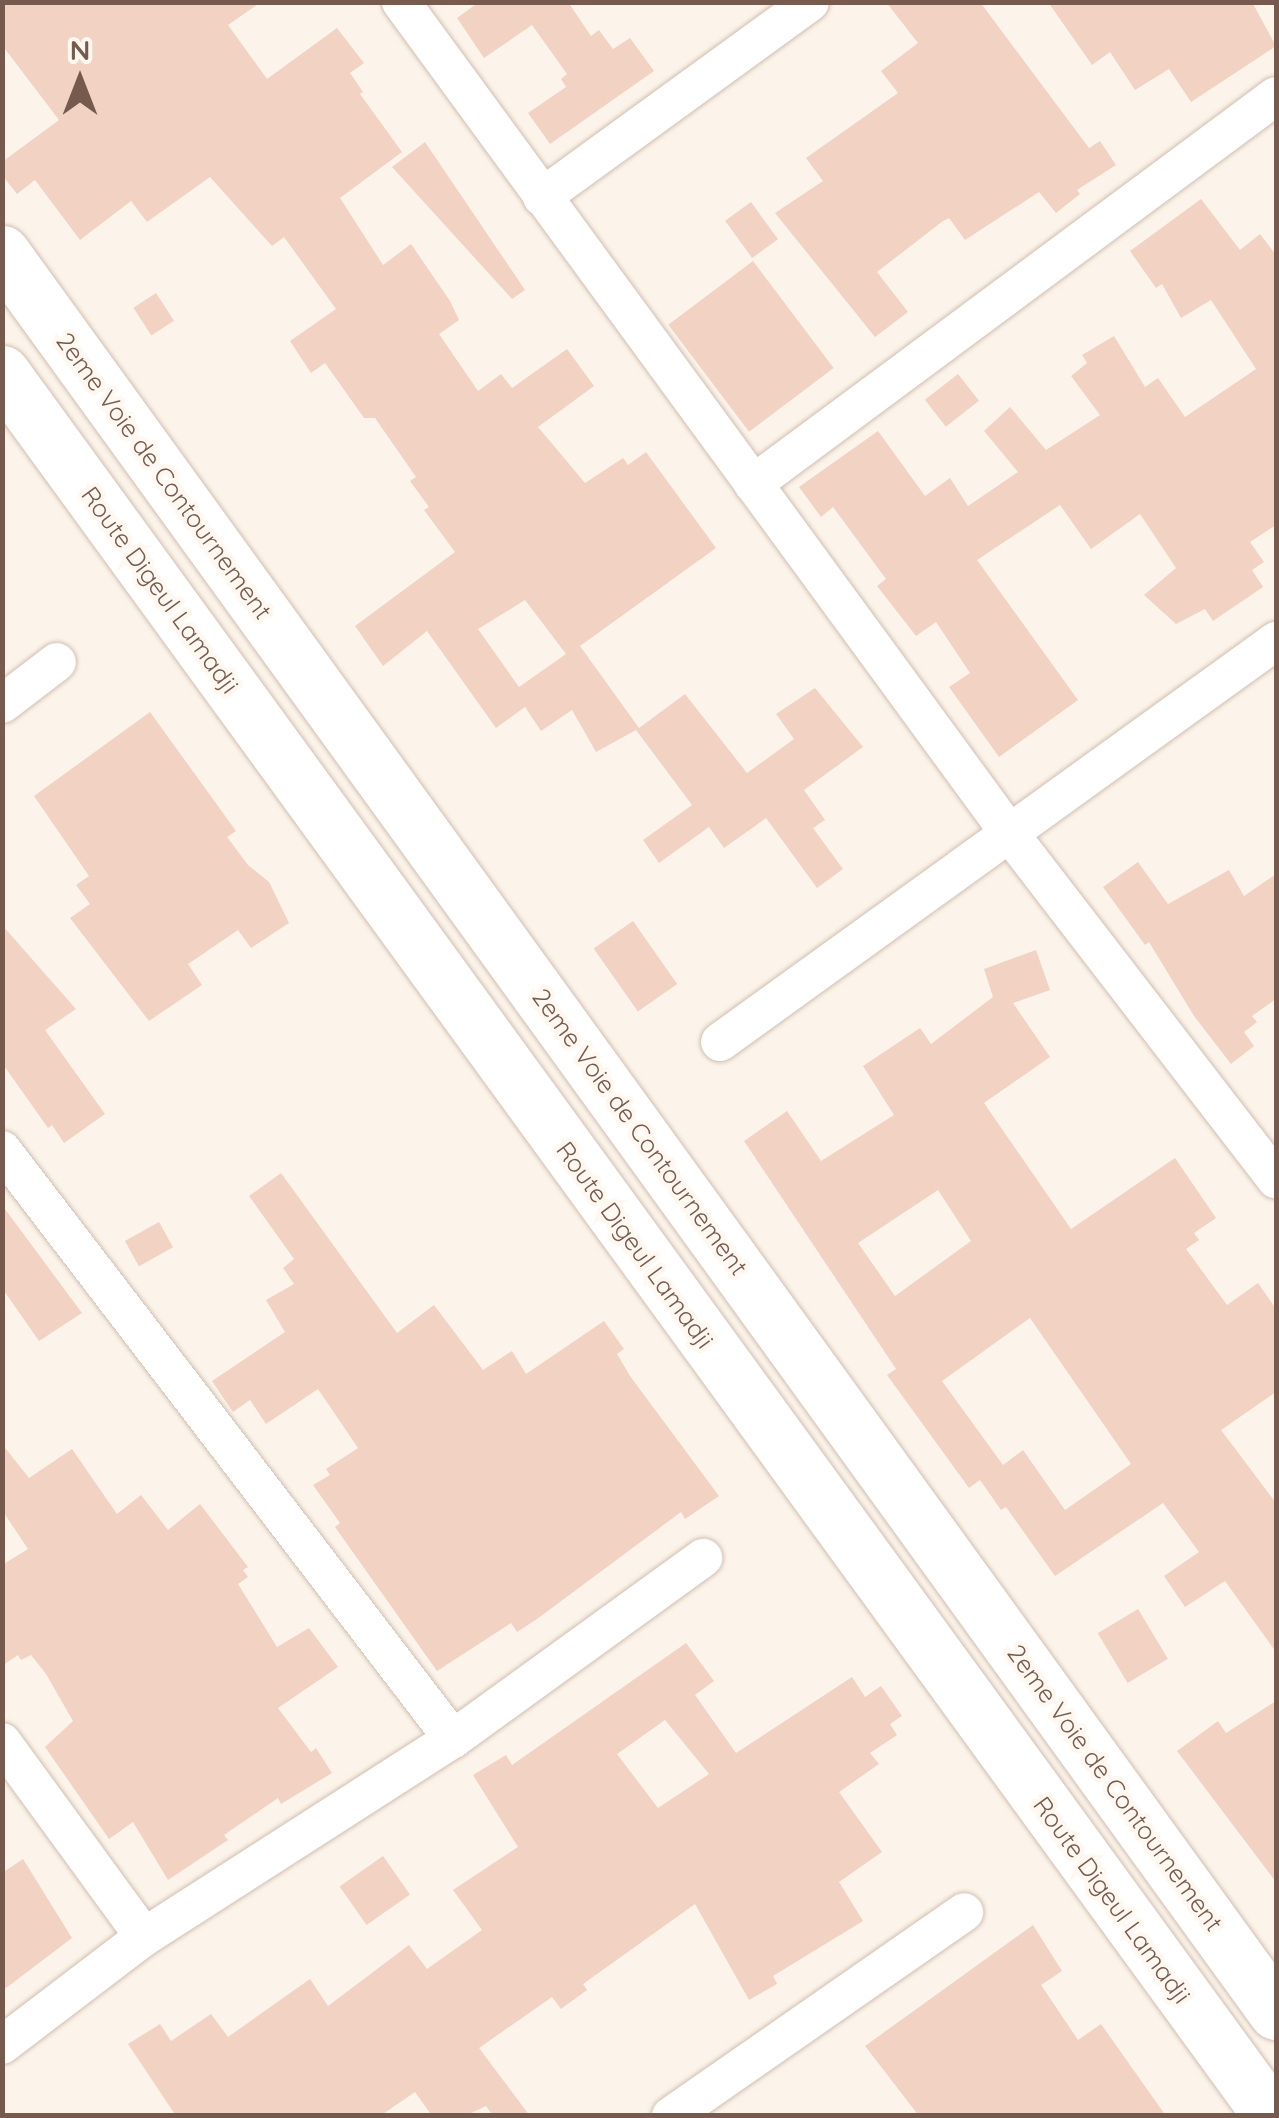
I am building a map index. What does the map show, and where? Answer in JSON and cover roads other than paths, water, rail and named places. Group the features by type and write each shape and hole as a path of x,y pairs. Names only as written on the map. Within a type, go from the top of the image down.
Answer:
{"main road":[{"name":"2eme Voie de Contournement","path":"2,252 1276,2012"},
{"name":"Route Digeul Lamadji","path":"2,374 1271,2116"}],"street":[{"path":"401,2 1010,834 1276,1179"},
{"path":"542,197 810,2"},
{"path":"753,484 1276,96"},
{"path":"720,1042 1276,641"},
{"path":"2,704 57,662"},
{"path":"2,1150 453,1739"},
{"path":"2,2045 144,1937 453,1739 703,1558"},
{"path":"2,1742 144,1937"},
{"path":"671,2116 964,1912"}]}
